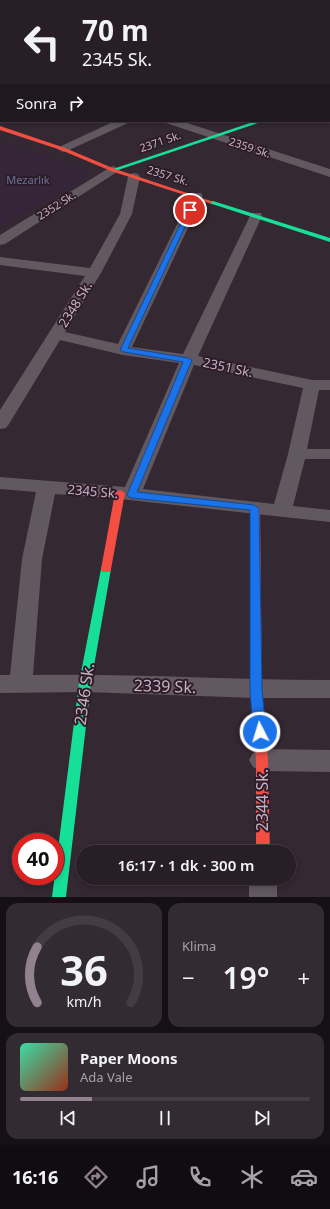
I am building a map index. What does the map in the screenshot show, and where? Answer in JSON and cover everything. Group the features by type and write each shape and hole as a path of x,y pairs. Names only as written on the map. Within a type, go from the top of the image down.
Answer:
{"street":[{"path":"319,0 330,0"},
{"path":"63,149 122,122"},
{"name":"2359 Sk.","path":"173,122 329,172"},
{"name":"2371 Sk.","path":"113,170 258,122"},
{"name":"2357 Sk.","path":"0,128 63,149 113,170 330,240"},
{"name":"2352 Sk.","path":"0,241 113,170"},
{"name":"2348 Sk.","path":"0,424 94,273 126,214 134,177"},
{"path":"124,350 197,196"},
{"name":"2346 Sk.","path":"59,897 85,683 125,494 256,216"},
{"path":"0,261 94,273"},
{"name":"2351 Sk.","path":"56,335 124,350 200,361 312,385 330,385"},
{"path":"282,511 297,454 312,385"},
{"path":"297,454 330,454"},
{"name":"2345 Sk.","path":"0,483 125,494 330,516"},
{"path":"11,684 32,559 47,487"},
{"name":"2344 Sk.","path":"254,508 256,689 262,760 263,845"},
{"name":"2339 Sk.","path":"11,684 85,683 256,689 330,689"},
{"path":"262,760 330,761"},
{"path":"263,885 263,897"}],"green space":[{"name":"Mezarlık","path":"0,140 86,169 93,175 0,227"}],"traffic: fast":[{"path":"113,170 258,122"},
{"path":"211,202 330,240"},
{"path":"59,897 85,683 106,569"}],"traffic: jam":[{"path":"0,128 63,149 113,170 211,202"},
{"path":"106,569 120,493"},
{"path":"255,508 256,689 262,760 263,845"}],"route":[{"path":"190,210 124,350 188,360 131,495 254,508 256,689 260,732"}]}
